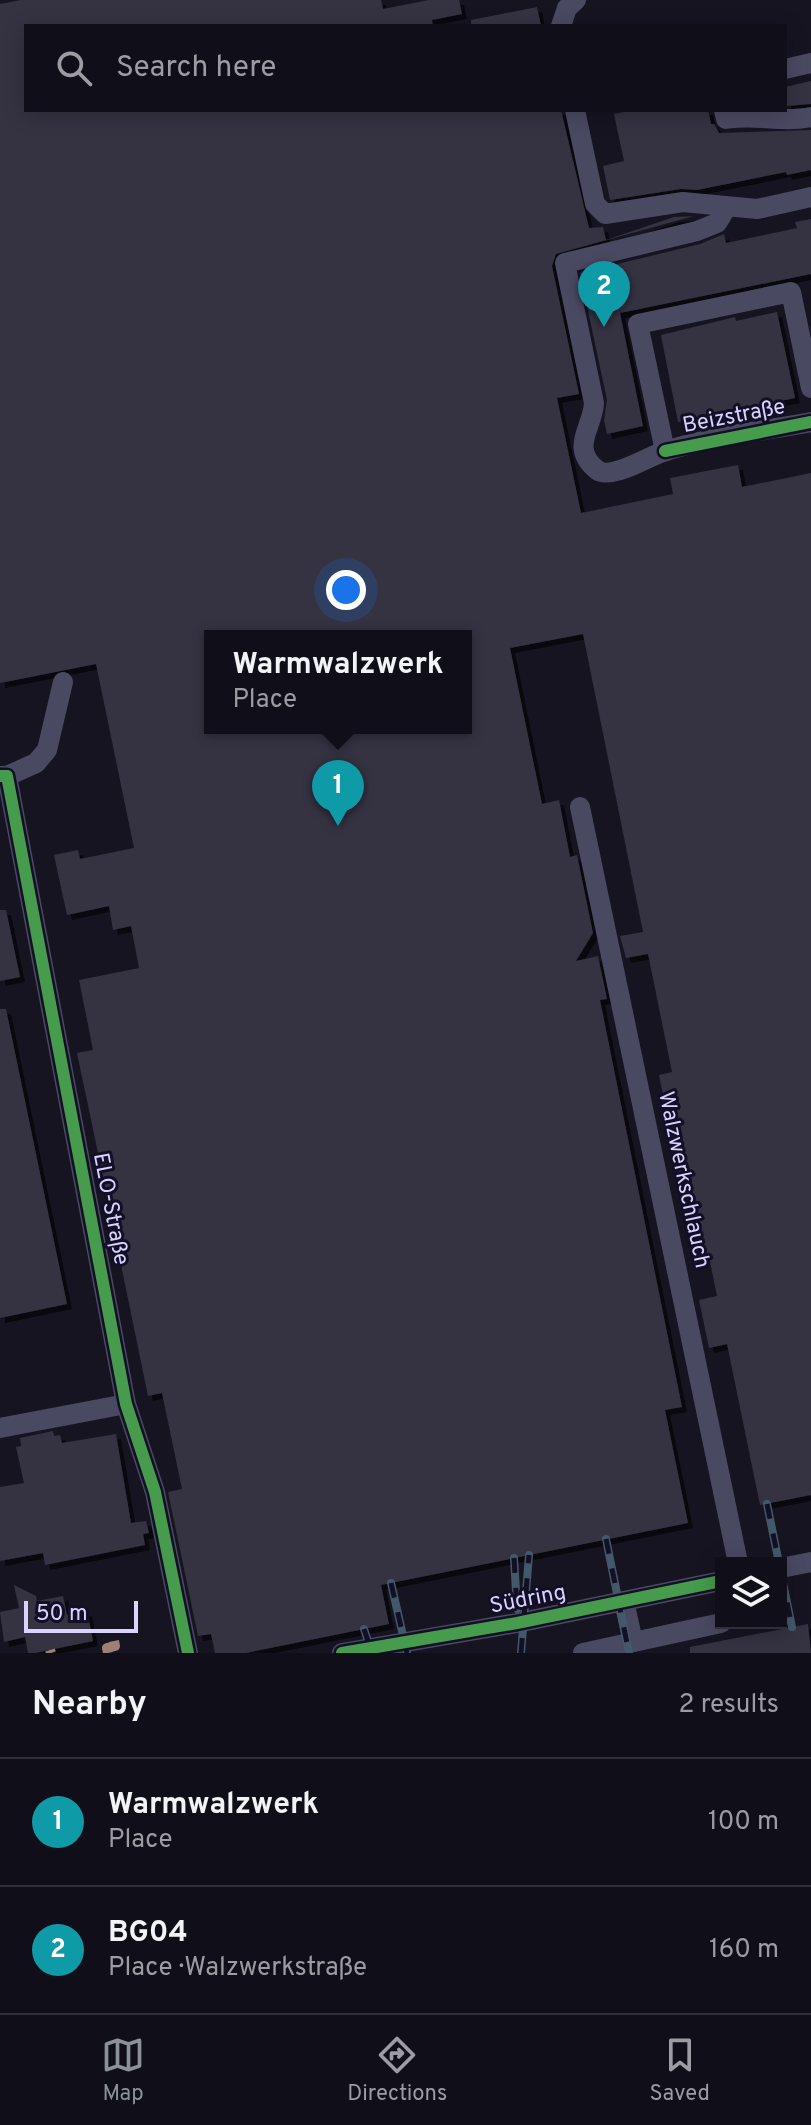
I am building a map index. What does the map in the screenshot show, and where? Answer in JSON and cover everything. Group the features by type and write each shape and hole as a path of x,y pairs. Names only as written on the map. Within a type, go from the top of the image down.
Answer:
{"street":[{"path":"787,69 811,63"},
{"path":"579,112 599,212 612,215 683,202 757,209 811,197"},
{"path":"724,112 726,119 754,114 783,121 811,117"},
{"name":"Beizstraße","path":"727,207 717,223 697,231 565,263 594,403 594,415 582,438 589,459 602,473 665,451 811,422"},
{"name":"Beizstraße","path":"665,451 638,324 791,292 811,388"},
{"path":"3,776 36,763 47,750 63,682"},
{"name":"ELO-Straße","path":"3,776 126,1404 155,1492 188,1653"},
{"name":"Walzwerkschlauch","path":"580,807 737,1557"},
{"path":"0,1428 126,1404"},
{"path":"787,1567 811,1562"},
{"name":"Südring","path":"342,1653 442,1644 715,1582"},
{"path":"624,1601 633,1642"},
{"path":"583,1653 715,1624"}],"building":[{"path":"21,0 381,0 383,9 429,0 459,0 462,14 432,20 433,24 24,24 24,112 561,112 589,228 603,227 606,240 674,217 694,216 556,254 552,266 579,394 557,398 581,513 673,494 670,478 738,465 742,487 811,473 811,1495 760,1505 727,1344 709,1348 699,1300 717,1296 709,1257 696,1259 659,1075 672,1072 648,954 626,958 620,936 643,932 583,634 510,648 542,804 559,800 570,857 577,855 593,933 576,961 598,956 607,999 600,1000 682,1407 665,1410 688,1523 381,1585 389,1624 246,1653 215,1653 211,1634 198,1636 168,1492 182,1489 162,1393 148,1396 120,1260 126,1259 116,1209 110,1210 77,1053 93,1050 79,980 139,968 131,926 113,930 109,906 67,915 54,855 78,850 80,859 134,848 96,664 0,683 0,4"},
{"path":"537,7 541,24 471,24 471,20"},
{"path":"811,81 811,104 787,106 787,87"},
{"path":"708,112 711,124 719,133 811,130 811,170 697,190 681,189 610,200 603,166 624,161 614,114"},
{"path":"811,219 811,274 620,313 643,426 607,434 604,420 607,400 580,273 700,244 724,234 726,243 797,228 795,222"},
{"path":"777,312 795,398 678,422 661,335 735,317 736,321"},
{"path":"0,910 6,910 20,977 0,981"},
{"path":"0,1009 6,1009 67,1304 0,1318"},
{"path":"53,1431 54,1436 60,1435 62,1443 116,1434 131,1523 146,1521 149,1533 143,1534 145,1545 45,1565 43,1553 0,1561 0,1487 24,1483 16,1447 21,1446 20,1438"},
{"path":"14,1585 36,1596 37,1601 63,1596 67,1615 87,1611 93,1641 35,1653 28,1653 25,1637 4,1642 0,1612 19,1608"},
{"path":"808,1624 811,1653 690,1653 690,1647"}],"railway":[{"path":"767,1504 778,1557"},
{"path":"606,1539 629,1653"},
{"path":"521,1653 529,1555"},
{"path":"514,1558 517,1609"},
{"path":"391,1583 407,1653"},
{"path":"787,1602 792,1627"},
{"path":"364,1629 372,1653"}],"marked path":[{"path":"108,1653 107,1648 115,1646 114,1641"}],"cycle path":[{"path":"665,451 811,422"},
{"path":"0,776 7,776 126,1404 155,1492 188,1653"},
{"path":"342,1653 517,1623 715,1582"}],"place":[{"name":"BG04","path":"604,327"},
{"name":"Warmwalzwerk","path":"338,826"}]}
